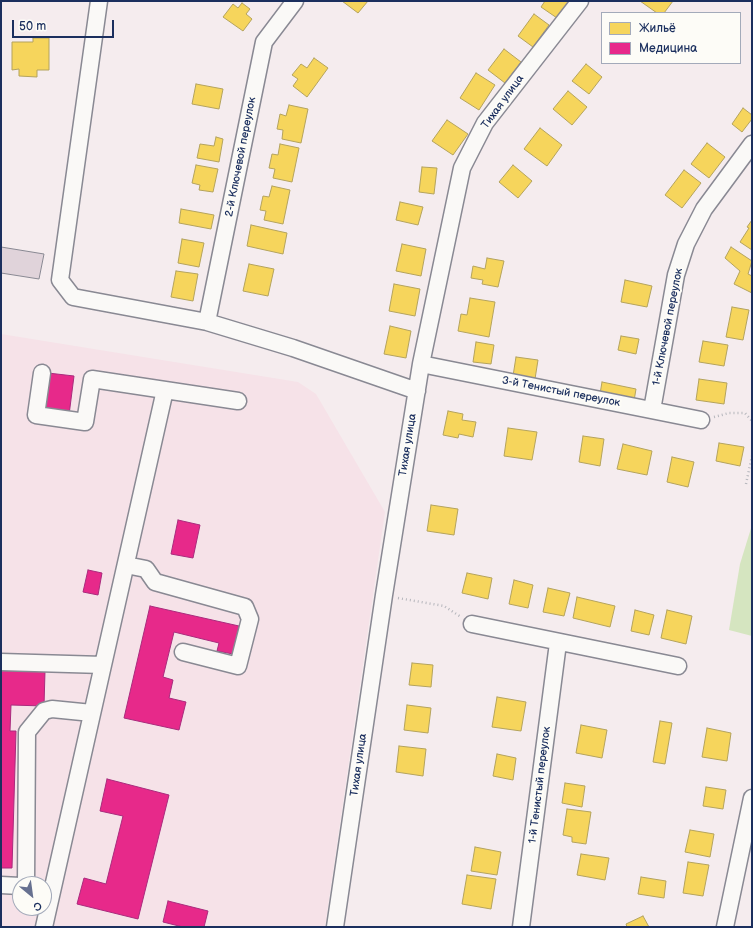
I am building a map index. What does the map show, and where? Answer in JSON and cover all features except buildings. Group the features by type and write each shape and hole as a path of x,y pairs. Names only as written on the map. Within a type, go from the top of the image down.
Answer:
{"street":[{"path":"99,1 60,280 73,298 207,322 292,348 417,391"},
{"name":"2-й Ключевой переулок","path":"207,322 264,42 295,1"},
{"name":"Тихая улица","path":"335,927 384,595 421,364 462,168 486,123 580,1"},
{"name":"1-й Ключевой переулок","path":"652,410 676,275 686,244 704,209 752,144"},
{"name":"3-й Тенистый переулок","path":"421,364 700,420"},
{"path":"42,373 36,415 85,422 92,379 238,401"},
{"path":"44,927 165,390"},
{"path":"126,565 146,568 155,582 245,607 250,619 238,666 183,652"},
{"path":"472,624 558,643 678,666"},
{"name":"1-й Тенистый переулок","path":"521,927 558,643"},
{"path":"1,662 103,665"},
{"path":"26,876 27,732 44,711 52,709 92,713"},
{"path":"725,927 752,798"},
{"path":"1,885 12,886"}],"path":[{"path":"700,420 729,413 745,413 752,421"},
{"path":"746,484 752,456"},
{"path":"384,595 444,606 472,624"}],"shaded area":[{"path":"1,334 298,382 316,394 385,512 325,927 1,927"}],"green space":[{"path":"752,525 752,636 729,630 740,564"}]}
